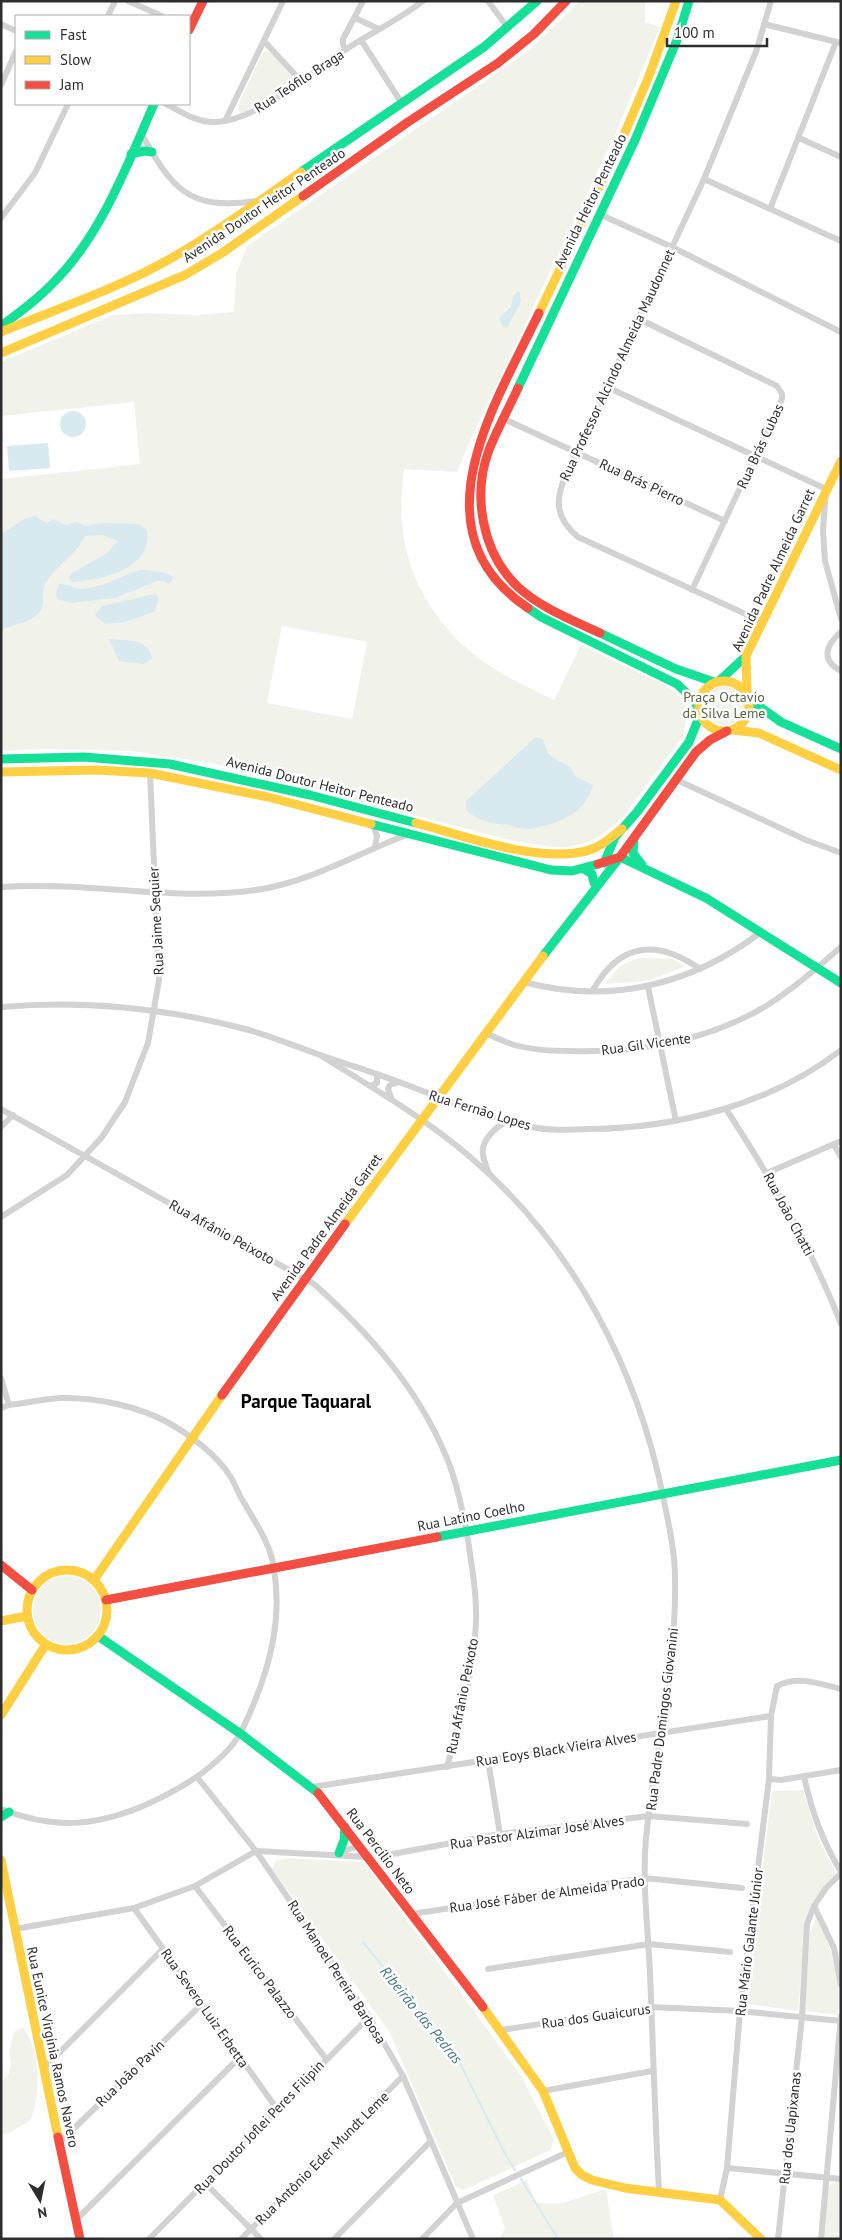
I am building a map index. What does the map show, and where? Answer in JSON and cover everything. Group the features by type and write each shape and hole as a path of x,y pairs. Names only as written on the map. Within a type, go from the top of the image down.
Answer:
{"main road":[{"path":"401,102 479,51 508,28 537,1"},
{"name":"Avenida Doutor Heitor Penteado","path":"1,353 185,275 237,234 510,54 534,34 566,1"},
{"name":"Avenida Heitor Penteado","path":"676,1 649,76 623,137 484,429 472,461 468,500 470,520 480,554 503,591 522,606 677,684 694,700 699,712"},
{"name":"Avenida Heitor Penteado","path":"504,419 635,140 677,40 689,1"},
{"path":"190,27 203,2"},
{"name":"Avenida Doutor Heitor Penteado","path":"1,332 107,289 174,257 225,225 401,102"},
{"path":"39,318 29,318 27,311 72,263 88,241 107,210 154,105"},
{"path":"131,154 144,151 152,152"},
{"path":"225,225 237,234"},
{"path":"107,289 117,305"},
{"path":"1,326 34,302"},
{"path":"504,419 483,466 480,496 487,539 504,572 521,590 552,610 683,673 716,682 731,681 738,684 763,711 781,722 841,748"},
{"name":"Avenida Padre Almeida Garret","path":"748,696 746,656 841,460"},
{"path":"588,896 612,842 689,742 699,712 702,694 746,656"},
{"path":"588,896 620,857 703,746 746,720 749,711 748,696"},
{"path":"699,712 712,728 759,733 841,770"},
{"name":"Avenida Doutor Heitor Penteado","path":"1,759 84,757 170,764 271,785 500,845 542,854 556,855 586,851 612,838 622,829"},
{"name":"Avenida Doutor Heitor Penteado","path":"1,772 73,770 150,773 268,797 539,867 562,871 584,869 620,857"},
{"path":"635,837 634,853 638,862 644,866"},
{"path":"620,857 644,866 713,900 841,983"},
{"path":"584,869 592,874 594,883"},
{"name":"Avenida Padre Almeida Garret","path":"94,1580 191,1438 305,1279 588,896"},
{"name":"Rua Latino Coelho","path":"106,1600 841,1460"},
{"path":"1,1566 32,1590"},
{"path":"56,1571 76,1571 94,1580 106,1600 107,1615 98,1636 74,1649 55,1648 46,1644 34,1632 27,1616 28,1602 32,1590 47,1575 56,1571"},
{"path":"1,1621 27,1616"},
{"name":"Rua Percílio Neto","path":"98,1636 241,1734 324,1798 366,1857 501,2030 543,2090 575,2168 582,2175 592,2180 625,2188 720,2200"},
{"path":"1,1715 46,1644"},
{"path":"334,1854 344,1840 345,1827"},
{"name":"Rua Eunice Virgínia Ramos Navero","path":"1,1860 42,2069 80,2239"},
{"path":"720,2200 761,2239"}],"street":[{"path":"108,15 115,1"},
{"path":"128,1 160,15"},
{"path":"225,121 283,1"},
{"path":"346,50 343,45 343,38 362,1"},
{"name":"Rua Teófilo Braga","path":"168,105 194,119 214,122 225,121 254,111 423,1"},
{"path":"488,1 508,28"},
{"name":"Rua Professor Alcindo Almeida Maudonnet","path":"764,622 578,537 571,532 561,516 558,498 559,489 704,179 734,108 771,1"},
{"path":"354,18 379,29"},
{"path":"1,24 15,31"},
{"path":"764,24 839,43 770,209"},
{"path":"361,40 401,102"},
{"path":"264,41 301,81"},
{"path":"1,85 15,53"},
{"path":"1,218 35,173 68,105"},
{"path":"141,133 171,182 191,197 215,202 256,202 266,196"},
{"path":"799,138 841,157"},
{"path":"704,179 841,241"},
{"path":"600,214 672,247 841,332"},
{"name":"Rua Brás Cubas","path":"639,319 777,386 782,394 782,399 692,590"},
{"path":"607,386 826,489 823,531 825,561 841,619"},
{"name":"Rua Brás Pierro","path":"504,419 725,521"},
{"path":"841,632 833,639 828,650 828,658 833,667 841,671"},
{"name":"Rua Jaime Sequier","path":"1,1217 67,1175 102,1137 125,1102 148,1043 159,980 150,773"},
{"path":"677,780 798,837 841,853"},
{"path":"373,825 377,836 375,847"},
{"path":"1,887 93,887 197,893 264,888 288,883 331,869 375,847 410,834"},
{"path":"524,982 543,987 593,990 648,987 700,969 726,956 761,932"},
{"name":"Rua Gil Vicente","path":"486,1033 511,1044 549,1051 611,1052 687,1040 743,1017 786,993 841,947"},
{"path":"593,990 610,964 636,951 650,949 666,951 683,957 700,969"},
{"path":"648,987 676,1121"},
{"name":"Rua Fernão Lopes","path":"1,1007 42,1004 99,1004 201,1019 246,1030 377,1074 493,1117 530,1127 569,1130 618,1129 676,1121 726,1109 795,1079 841,1050"},
{"name":"Rua Fernão Lopes","path":"320,1055 371,1086"},
{"path":"371,1086 377,1083 377,1074"},
{"path":"392,1100 388,1089 390,1085 399,1082"},
{"name":"Rua Padre Domingos Giovanini","path":"371,1086 422,1119 470,1156 532,1217 593,1304 641,1413 663,1494 670,1531 675,1575 673,1653 649,1816 644,1878 649,1944 652,2007 652,2071 659,2191"},
{"name":"Rua Afrânio Peixoto","path":"1,1109 314,1284 352,1317 401,1375 418,1401 447,1458 466,1531 473,1572 476,1623 469,1672 447,1768"},
{"name":"Rua João Chatti","path":"726,1109 767,1173 794,1221 825,1284 841,1324"},
{"path":"1,1127 13,1115"},
{"path":"493,1117 495,1128"},
{"path":"490,1175 482,1154 485,1143 495,1128 507,1121"},
{"path":"767,1173 841,1141"},
{"path":"834,1145 841,1158"},
{"path":"470,1156 482,1154"},
{"path":"1,1378 9,1405"},
{"path":"1,1408 9,1405 63,1398 101,1400 167,1422 191,1438 215,1458 229,1475 265,1540 274,1568 276,1603 274,1640 265,1678 241,1734 227,1751 197,1777 159,1799 119,1816 97,1822 73,1824 46,1822 4,1813"},
{"name":"Rua Mário Galante Júnior","path":"720,2200 727,2168 740,2011 769,1779 771,1716 778,1685 799,1680 841,1689"},
{"name":"Rua Eoys Black Vieira Alves","path":"312,1788 771,1716"},
{"path":"488,1760 500,1834"},
{"path":"769,1779 841,1770"},
{"path":"804,1776 821,1833 841,1873 826,1888 814,1906 834,1948 841,1985"},
{"name":"Rua Manoel Pereira Barbosa","path":"197,1777 256,1851 369,2016 403,2076 473,2239"},
{"name":"Rua Pastor Alzimar José Alves","path":"387,1855 500,1834 649,1816 747,1824"},
{"path":"334,1854 358,1846"},
{"path":"15,1929 134,1908 195,1886 256,1851 366,1857"},
{"name":"Rua José Fáber de Almeida Prado","path":"412,1914 644,1878 742,1888"},
{"name":"Rua Eurico Palazzo","path":"195,1886 326,2059"},
{"name":"Rua dos Uapixanas","path":"778,2239 802,2017 808,1924 814,1906"},
{"name":"Rua Severo Luiz Erbetta","path":"134,1908 277,2109"},
{"path":"488,1968 649,1944 730,1952"},
{"path":"42,2069 163,1949"},
{"name":"Rua João Pavin","path":"59,2143 202,2004"},
{"name":"Rua dos Guaicurus","path":"501,2030 652,2007 740,2011 840,2019"},
{"name":"Rua Doutor Joflei Peres Filipin","path":"148,2239 369,2016"},
{"path":"821,2239 840,2019"},
{"path":"76,2220 240,2057"},
{"path":"543,2090 652,2071"},
{"name":"Rua Antônio Eder Mundt Leme","path":"241,2239 403,2076"},
{"path":"334,2239 431,2141"},
{"path":"422,2239 457,2203 568,2152"},
{"path":"727,2168 841,2179"},
{"path":"205,2183 261,2239"}],"green space":[{"path":"580,1 645,1 645,22 660,27 614,137 457,472 404,469 401,502 402,522 405,544 411,565 429,604 456,638 490,666 513,680 554,700 581,645 667,686 680,697 685,705 687,716 683,736 621,819 600,836 585,843 568,847 551,847 518,842 211,763 132,751 43,749 1,751 1,479 140,464 134,402 1,416 1,362 113,315 146,313 197,315 234,312 236,274 247,246 530,50","holes":["282,626 367,642 352,719 267,703"]},
{"path":"265,51 272,53 294,78 293,81 245,112 240,113 238,110 240,101"},
{"name":"Praça Octavio da Silva Leme","path":"724,685 735,688 741,694 744,705 741,716 735,722 724,725 713,722 707,716 704,705 707,694 713,688"},
{"path":"643,958 673,959 686,966 648,981 605,984 625,963"},
{"path":"74,1576 86,1582 95,1591 101,1603 99,1623 91,1634 74,1644 60,1644 43,1634 35,1623 33,1603 43,1586 54,1578"},
{"path":"803,1790 818,1838 836,1873 812,1902 806,1918 798,2011 749,2004 753,1947 772,1791"},
{"path":"288,1858 360,1862 366,1865 520,2074 554,2140 550,2150 473,2186 462,2190 456,2187 390,2033 272,1869 276,1861"},
{"path":"816,1917 827,1940 837,1977 838,2015 805,2011 810,1933"},
{"path":"23,2027 33,2048 38,2072 34,2108 31,2120 9,2133 1,2134 1,2083 9,2073 11,2063 9,2052 14,2032"},
{"path":"527,2180 535,2203 563,2203 606,2189 614,2239 499,2239 505,2228 493,2195"},
{"path":"841,2181 841,2239 823,2239 827,2190 832,2183"}],"shaded area":[{"path":"519,290 521,302 507,328 503,327 499,318 511,307 513,296"},
{"path":"73,411 82,415 86,424 82,433 73,437 64,433 60,424 64,415"},
{"path":"48,443 50,468 9,471 7,446"},
{"path":"34,516 47,523 53,519 66,525 77,522 86,526 101,523 139,524 147,530 147,543 142,554 134,563 123,570 97,579 72,582 69,577 72,573 107,553 118,541 102,535 85,536 77,549 46,582 43,590 41,610 38,614 26,621 3,629 1,628 1,534 24,519"},
{"path":"139,570 166,573 173,577 172,581 168,584 164,581 157,581 115,598 71,603 57,599 56,593 59,584 79,589 89,588"},
{"path":"155,594 159,598 154,612 125,622 105,624 95,615 102,606"},
{"path":"109,639 142,644 150,652 152,658 144,664 119,661"},
{"path":"536,737 543,739 548,753 552,757 570,767 575,776 593,785 585,802 573,814 557,822 527,829 486,821 470,814 466,810 466,801"}],"waterway":[{"name":"Ribeirão das Pedras","path":"363,1942 459,2061 504,2152 515,2170"},
{"name":"Ribeirão das Pedras","path":"521,2179 558,2239"}],"traffic: fast":[{"path":"301,172 484,47 537,1"},
{"path":"518,388 635,140 677,40 689,1"},
{"path":"1,326 48,288 86,243 112,198 154,105"},
{"path":"131,154 144,151 152,152"},
{"path":"528,608 541,617 677,684 694,700 699,710"},
{"path":"600,633 676,669 714,682"},
{"path":"719,681 746,656"},
{"path":"749,699 781,722 841,749"},
{"path":"604,863 615,837 637,812 689,742 700,715"},
{"path":"1,759 84,757 170,764 310,795 416,823"},
{"path":"371,824 551,870 572,871 598,864"},
{"path":"634,838 633,853 642,865"},
{"path":"543,956 620,857 706,898 841,983"},
{"path":"584,869 592,874 594,883"},
{"path":"437,1537 841,1460"},
{"path":"98,1636 241,1734 318,1793"},
{"path":"1,1817 9,1812"},
{"path":"339,1853 344,1840 345,1827"}],"traffic: slow":[{"path":"539,313 623,137 649,76 676,1"},
{"path":"1,332 111,288 175,256 239,216 301,172"},
{"path":"1,353 185,275 222,253 303,196"},
{"path":"747,694 746,656 841,461"},
{"path":"719,681 729,681 742,688 749,701 749,706 749,711 742,724 729,731 719,731 710,727 703,720 699,711 699,701 703,692 710,685 719,681"},
{"path":"733,730 759,733 841,770"},
{"path":"1,772 97,770 150,773 268,797 371,824"},
{"path":"416,823 478,841 545,854 566,854 591,850 622,829"},
{"path":"345,1224 543,956"},
{"path":"94,1580 222,1395"},
{"path":"67,1570 82,1573 95,1582 104,1595 107,1610 104,1625 95,1638 82,1647 67,1650 52,1647 39,1638 30,1625 27,1610 30,1595 39,1582 52,1573 67,1570"},
{"path":"1,1621 27,1616"},
{"path":"1,1715 46,1644"},
{"path":"1,1860 58,2137"},
{"path":"483,2007 543,2091 575,2168 582,2175 592,2180 625,2188 720,2200 761,2239"}],"traffic: jam":[{"path":"190,28 203,1"},
{"path":"303,196 408,122 498,63 534,34 566,1"},
{"path":"528,608 494,577 475,542 469,505 474,466 486,426 539,313"},
{"path":"518,388 492,442 484,467 481,504 489,541 496,558 518,587 557,613 600,633"},
{"path":"598,864 620,857 696,752 710,740 727,731"},
{"path":"222,1395 345,1224"},
{"path":"106,1600 437,1537"},
{"path":"1,1565 32,1590"},
{"path":"318,1793 483,2007"},
{"path":"58,2137 80,2239"}],"district":[{"name":"Parque Taquaral","path":"306,1401"}]}
